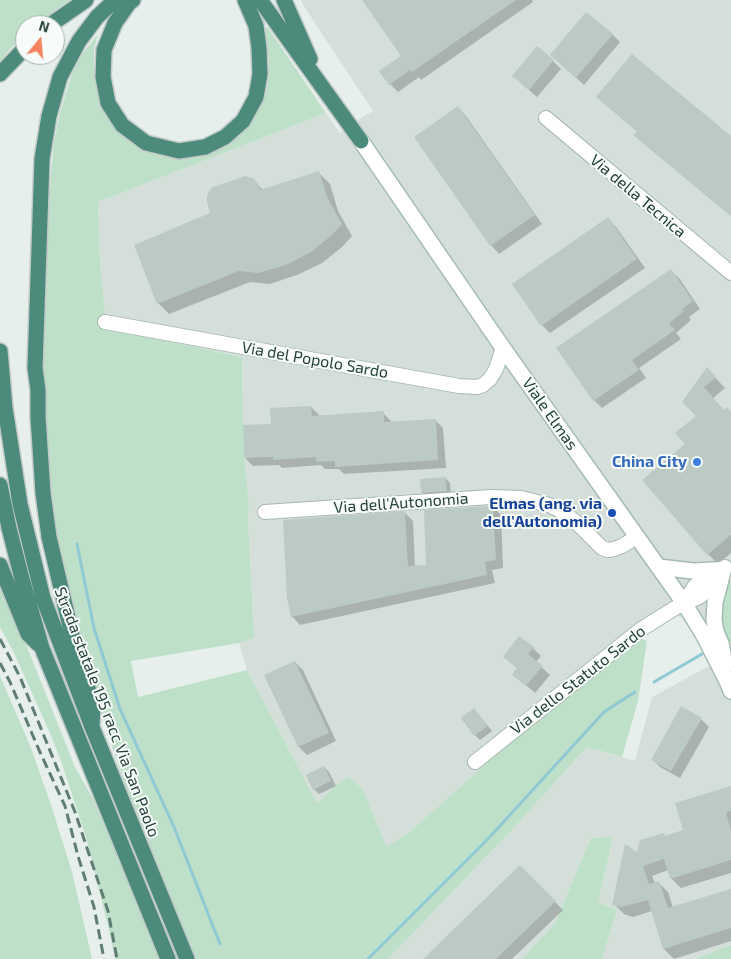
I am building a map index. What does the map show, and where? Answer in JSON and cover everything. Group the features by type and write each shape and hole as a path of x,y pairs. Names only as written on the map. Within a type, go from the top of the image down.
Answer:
{"highway":[{"path":"64,15 86,0"},
{"path":"92,727 93,705 72,635 48,528 43,492 38,390 35,368 42,159 50,116 60,77 74,49 97,18 115,0"},
{"path":"133,0 115,23 104,50 102,77 108,103 122,125 146,143 179,151 205,147 225,137 243,121 256,97 260,74 259,48 256,26 245,0"},
{"path":"260,0 361,141"},
{"path":"284,0 325,90"},
{"path":"0,74 15,58"},
{"name":"Strada statale 195 racc Via San Paolo","path":"0,351 5,408 20,504 42,598 92,727 187,959"},
{"name":"Strada statale 195 racc Via San Paolo","path":"0,485 22,580 42,648 168,959"},
{"path":"0,565 28,634 42,648"}],"main road":[{"name":"Viale Elmas","path":"361,141 503,348 684,603 703,634 729,687"},
{"path":"658,567 692,571 722,570 714,620 729,687"}],"street":[{"name":"Via della Tecnica","path":"546,118 731,273"},
{"name":"Via del Popolo Sardo","path":"105,322 459,386 477,387 484,385 496,368 503,348"},
{"name":"Via dell'Autonomia","path":"265,512 492,497 521,498 561,510 602,548 608,550 622,546 638,537"},
{"name":"Via dello Statuto Sardo","path":"475,762 640,630 657,618 699,597 722,570"}],"shaded area":[{"path":"301,0 731,0 731,582 727,587 722,625 731,643 731,945 695,959 602,959 617,910 598,902 613,837 591,838 555,923 522,959 388,959 511,831 587,747 635,761 652,697 711,665 682,617 676,616 640,638 551,711 539,717 406,835 387,847 362,788 347,776 317,803 247,670 239,643 254,638 248,518 249,504 244,458 242,357 104,328 105,313 100,263 98,202 326,113 340,133 373,111"}],"green space":[{"path":"0,0 70,0 49,15 15,15 15,44 0,61"},
{"path":"264,27 268,28 326,113 98,202 100,263 105,313 104,328 242,357 244,458 249,504 248,518 254,638 239,643 131,661 138,697 247,670 317,803 347,776 362,788 387,847 406,835 539,717 551,711 640,638 647,641 638,701 622,757 587,747 511,831 388,959 115,959 86,837 61,761 14,653 0,627 0,579 75,767 93,799 119,859 149,845 131,803 88,673 55,535 47,480 43,389 48,222 54,142 60,112 73,71 83,53 98,34 94,49 94,78 103,107 170,154 246,127 257,113 267,88 269,60"},
{"path":"731,582 731,643 722,625 721,607 727,587"},
{"path":"0,676 31,748 51,805 72,872 92,959 0,959"},
{"path":"613,837 598,902 617,910 602,959 522,959 555,923 591,838"},
{"path":"731,945 731,959 695,959"}],"building":[{"path":"362,0 516,0 412,72 410,70 389,85 379,71 401,56"},
{"path":"586,12 613,34 576,78 550,55"},
{"path":"537,46 554,60 529,90 512,76"},
{"path":"632,54 731,136 731,216 633,135 637,131 596,97"},
{"path":"458,106 535,215 490,246 414,137"},
{"path":"319,171 328,199 342,224 331,236 311,252 286,265 258,273 239,271 157,304 134,245 210,213 207,196 211,188 245,176 253,178 258,183 260,190"},
{"path":"608,217 637,259 541,326 512,284"},
{"path":"671,269 693,301 682,309 684,311 669,324 675,330 632,360 639,370 593,401 556,348"},
{"name":"China City","path":"707,367 716,377 704,387 724,410 727,407 731,412 731,535 707,555 642,480 685,444 675,433 696,416 682,402"},
{"path":"311,406 312,416 384,411 384,422 436,419 438,460 335,467 335,461 316,462 316,457 273,460 273,457 244,458 243,425 271,424 270,408"},
{"path":"445,477 447,491 421,493 420,479"},
{"path":"493,506 496,560 485,562 487,575 291,617 287,598 283,520 405,511 408,566 426,565 424,510"},
{"path":"519,636 534,647 528,654 543,666 526,686 512,675 517,668 503,657"},
{"path":"295,661 329,733 298,747 264,675"},
{"path":"681,706 702,718 671,771 651,760"},
{"path":"474,708 488,726 474,736 461,718"},
{"path":"324,766 331,781 313,790 306,775"},
{"path":"731,786 731,811 726,813 731,830 731,860 670,879 664,859 643,866 649,884 659,881 668,908 731,889 731,928 663,949 648,900 622,907 612,905 625,844 637,852 640,840 664,833 665,836 683,830 675,803"},
{"path":"520,865 556,901 496,959 423,959"}],"waterway":[{"path":"77,544 94,628 120,709 174,827 220,944"},
{"path":"654,682 702,654"},
{"path":"368,959 487,840 604,712 635,692"}],"railway":[{"path":"0,639 20,677 75,812 108,911 117,959"},
{"path":"0,663 65,806 94,907 104,959"}],"place":[{"name":"China City","path":"697,462"},
{"name":"Elmas (ang. via dell'Autonomia)","path":"612,513"}]}
